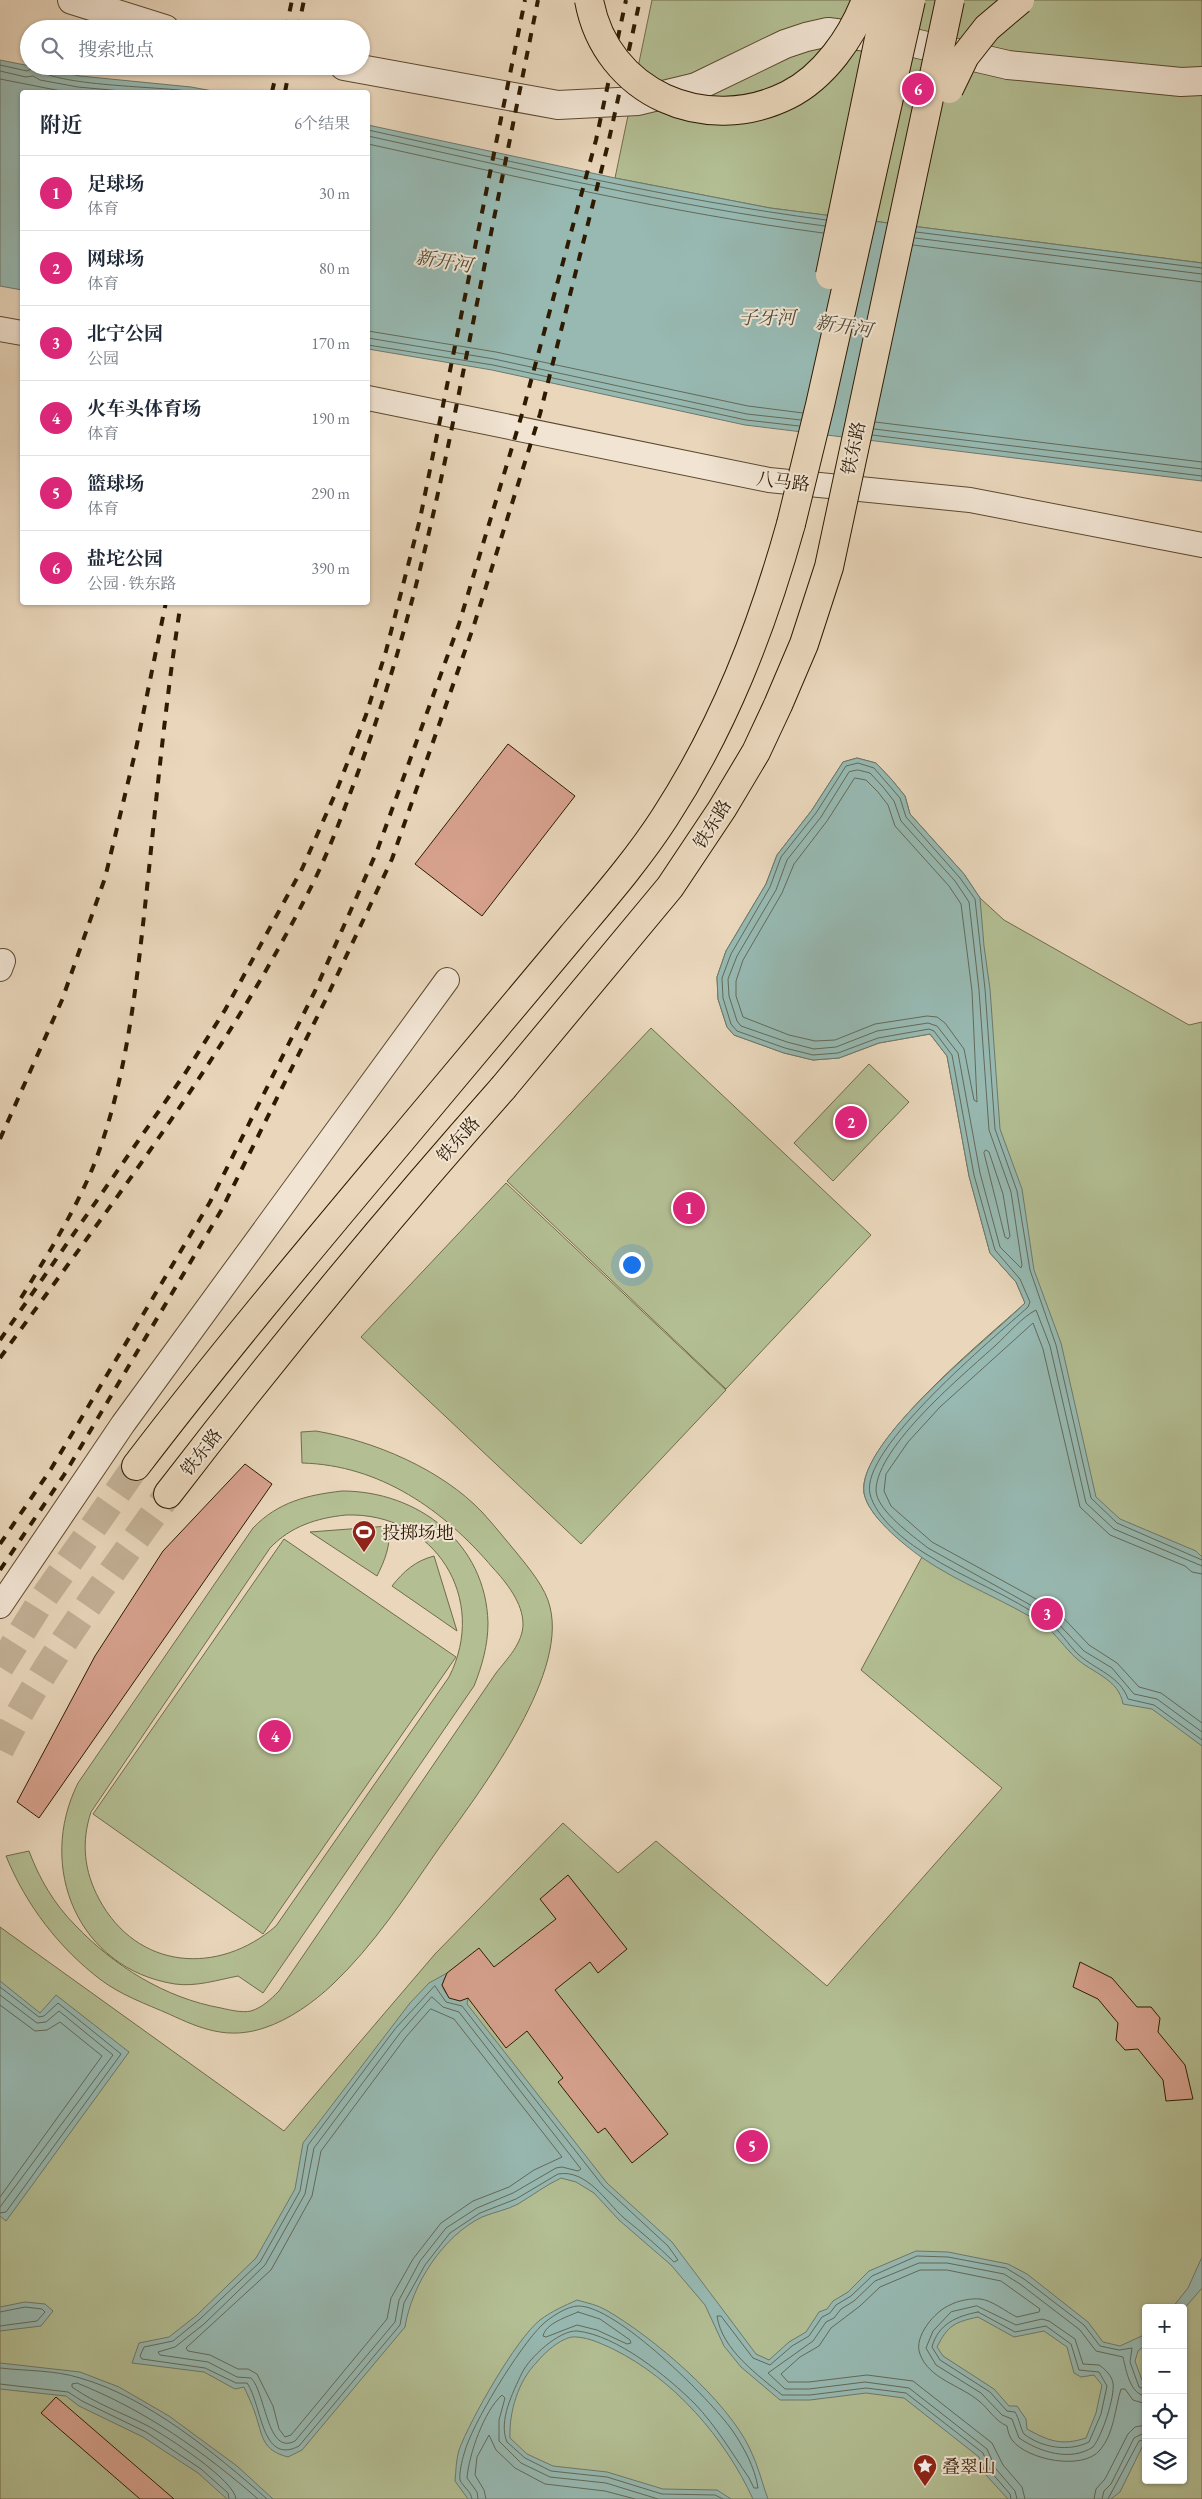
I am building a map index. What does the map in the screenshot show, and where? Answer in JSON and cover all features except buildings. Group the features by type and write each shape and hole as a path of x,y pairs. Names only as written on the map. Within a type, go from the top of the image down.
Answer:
{"highway":[{"path":"589,0 606,45 618,64 632,78 648,91 671,101 697,109 720,112 746,110 771,103 790,94 811,80 836,54 866,0"},
{"path":"791,524 806,385 887,0"},
{"path":"136,1466 269,1298 470,1059 636,857 664,818 726,710 752,648 774,586 791,524 820,405 911,0"},
{"name":"铁东路","path":"168,1494 241,1399 409,1194 503,1088 670,887 722,809 756,752 804,644 829,567 950,0"},
{"path":"829,567 853,500 876,426 969,0"},
{"path":"949,89 965,56 987,28 1020,0"}],"street":[{"path":"72,0 137,20"},
{"path":"370,71 558,105 638,101 696,87 785,44 828,32 914,43 1008,65 1180,82 1202,81"},
{"path":"0,329 20,333"},
{"name":"八马路","path":"370,398 769,480 970,500 1202,545"},
{"path":"0,1606 123,1424 447,980"}],"green space":[{"path":"652,0 1202,0 1202,263 770,208 615,178"},
{"path":"857,758 876,763 905,796 910,814 964,874 980,898 1004,920 1189,1025 1202,1022 1202,2499 0,2499 0,1927 284,2131 435,1954 563,1823 618,1873 656,1841 827,1986 1002,1788 861,1670 922,1557 888,1529 872,1511 864,1493 867,1472 881,1447 902,1420 928,1392 1025,1303 1016,1282 990,1253 969,1176 947,1056 930,1034 879,1043 839,1058 813,1060 784,1053 734,1035 727,1027 718,999 717,977 726,951 766,884 777,855 812,810 843,762"},
{"path":"651,1028 871,1235 726,1389 507,1181"},
{"path":"869,1064 909,1102 833,1181 794,1143"},
{"path":"506,1183 726,1390 581,1544 361,1337"},
{"path":"316,1431 361,1442 405,1459 427,1470 465,1497 495,1527 541,1585 550,1607 552,1636 546,1667 533,1701 515,1735 474,1799 401,1903 362,1953 326,1991 301,2010 264,2028 227,2033 192,2024 125,1995 101,1980 71,1954 45,1924 23,1892 6,1856 29,1851 37,1871 67,1917 106,1954 160,1988 200,2003 228,2010 247,2012 266,2003 279,1991 496,1673 514,1650 520,1638 523,1624 520,1608 508,1586 474,1547 432,1510 408,1494 358,1472 331,1466 302,1463 301,1432"},
{"path":"342,1491 370,1493 397,1500 421,1512 443,1527 461,1546 475,1569 484,1594 488,1623 487,1639 480,1671 474,1686 263,1993 238,1976 206,1983 183,1985 141,1975 113,1958 91,1936 74,1909 65,1880 62,1848 66,1815 78,1783 253,1528 283,1506 294,1501","holes":["346,1515 378,1518 405,1528 428,1544 446,1566 457,1591 462,1618 460,1648 449,1677 276,1926 253,1942 229,1953 205,1958 180,1958 156,1952 135,1940 115,1923 99,1899 87,1867 85,1845 91,1812 270,1548 278,1540 305,1524 325,1518"]},
{"name":"投掷场地","path":"389,1526 387,1552 377,1576 310,1532"},
{"path":"284,1539 456,1657 263,1934 93,1814"},
{"name":"投掷场地","path":"434,1556 457,1631 392,1586 410,1567"}],"water":[{"path":"0,60 20,64 20,75 75,75 207,90 20,90 20,290 0,286"},
{"name":"子牙河","path":"370,125 615,178 770,208 1202,263 1202,481 745,425 492,370 370,349"},
{"path":"857,758 876,763 892,780 905,796 910,814 964,874 980,898 990,989 1000,1129 1022,1189 1034,1270 1061,1343 1096,1497 1120,1519 1196,1551 1202,1557 1202,1746 1152,1709 1123,1704 1120,1695 1111,1682 1076,1658 1044,1625 951,1576 921,1557 887,1529 867,1502 864,1493 867,1471 881,1446 928,1392 1025,1303 1016,1282 990,1253 969,1176 947,1056 930,1034 879,1043 839,1058 813,1060 784,1053 734,1035 727,1027 718,999 717,977 726,951 766,884 777,855 812,810 843,762"},
{"path":"447,1973 442,1985 446,1993 455,1999 468,1998 467,2004 607,2183 672,2242 756,2354 769,2360 789,2342 806,2332 819,2312 827,2309 833,2301 848,2292 869,2271 916,2251 948,2252 1008,2264 1027,2274 1088,2322 1103,2342 1120,2346 1142,2336 1142,2348 1138,2351 1135,2361 1142,2380 1142,2447 1120,2492 1111,2499 1008,2499 986,2475 979,2457 904,2398 866,2393 810,2400 780,2400 741,2367 724,2346 705,2305 671,2265 619,2220 594,2193 576,2182 561,2178 518,2204 482,2217 454,2236 442,2249 422,2278 414,2294 405,2327 302,2450 288,2457 273,2450 264,2441 244,2387 235,2389 204,2372 132,2363 139,2343 169,2337 197,2315 256,2258 295,2189 303,2143 410,2003 429,1983","holes":["978,2317 1014,2337 1044,2331 1067,2347 1074,2373 1081,2377 1094,2375 1102,2385 1096,2413 1086,2438 1069,2442 1055,2441 1027,2429 1026,2419 1017,2406 1009,2406 994,2389 943,2356 937,2347 945,2334 953,2326"]},
{"path":"0,1981 40,2013 56,1995 129,2052 6,2221 0,2216"},
{"path":"1202,2257 1202,2288 1187,2305 1175,2304 1188,2288"},
{"path":"577,2300 603,2308 645,2336 687,2371 707,2391 739,2430 750,2449 768,2499 753,2499 728,2454 712,2433 695,2412 657,2377 613,2349 591,2340 572,2337 561,2341 550,2349 540,2358 525,2378 513,2408 510,2438 527,2454 553,2466 607,2472 663,2489 717,2490 731,2499 468,2499 455,2481 457,2458 459,2450 483,2401 507,2362 530,2330 549,2314"},
{"path":"25,2302 45,2304 53,2311 41,2326 0,2331 0,2307"},
{"path":"0,2363 80,2372 119,2387 169,2416 237,2466 273,2499 227,2499 198,2473 143,2437 79,2406 66,2396 0,2389"}],"tunnel":[{"path":"0,1667 38,1606 136,1466"},
{"path":"0,1750 37,1683 101,1587 168,1494"}],"railway":[{"path":"288,20 292,0"},
{"path":"300,20 304,0"},
{"path":"0,1340 186,1072 225,1010 302,869 336,792 366,715 386,651 420,519 525,0"},
{"path":"0,1358 168,1125 208,1065 282,943 315,879 337,828 375,726 405,627 431,526 538,0"},
{"path":"0,1544 51,1469 210,1202 315,991 377,851 459,624 522,414 596,140 626,0"},
{"path":"0,1570 64,1475 222,1209 326,999 392,859 474,625 540,414 608,144 640,0"},
{"path":"272,90 276,75"},
{"path":"285,90 288,75"},
{"path":"0,1139 62,1000 105,878 136,749 165,605"},
{"path":"21,1298 61,1232 87,1180 95,1162 116,1096 135,992 166,709 181,605"}],"place":[{"name":"盐坨公园","path":"918,89"},
{"name":"网球场","path":"851,1122"},
{"name":"足球场","path":"689,1208"},
{"name":"投掷场地","path":"364,1553"},
{"name":"北宁公园","path":"1047,1614"},
{"name":"火车头体育场","path":"275,1736"},
{"name":"篮球场","path":"752,2146"},
{"name":"叠翠山","path":"925,2487"}],"water label":[{"name":"新开河","path":"444,261"},
{"name":"新开河","path":"844,326"}]}
